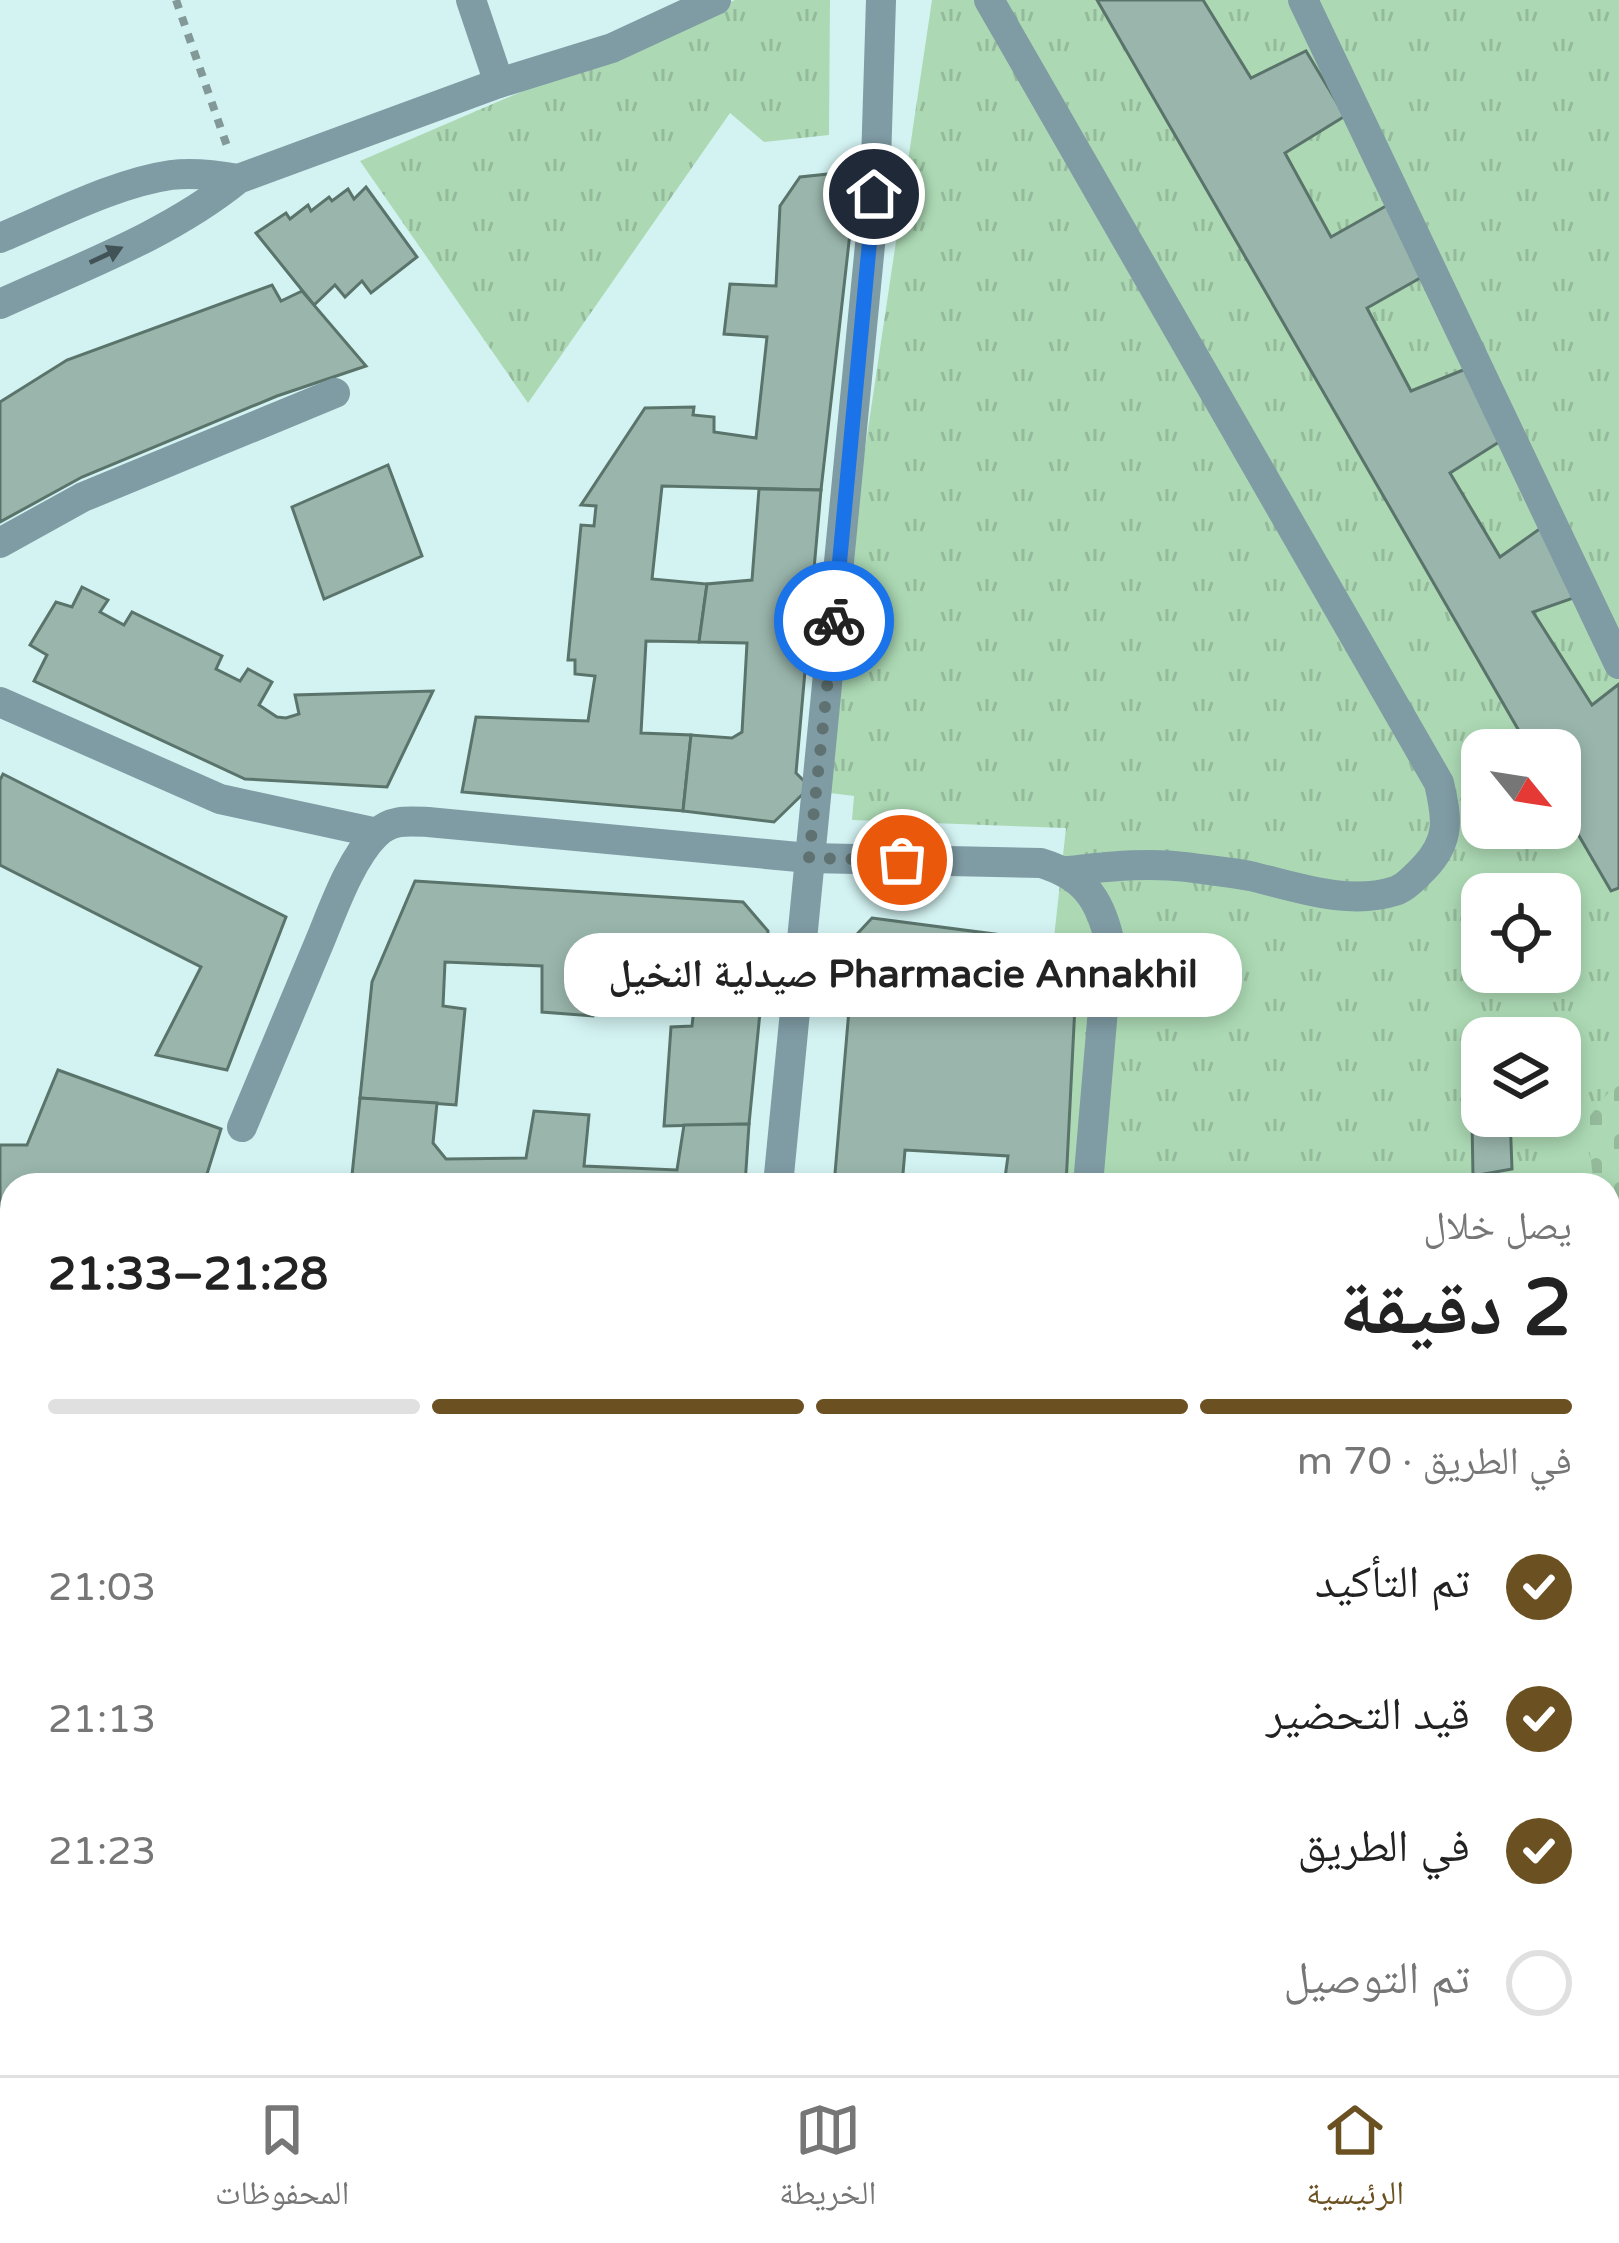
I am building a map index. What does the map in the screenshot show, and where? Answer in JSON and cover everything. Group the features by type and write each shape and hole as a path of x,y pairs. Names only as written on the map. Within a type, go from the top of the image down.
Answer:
{"street":[{"path":"471,0 499,83"},
{"path":"0,304 170,225 238,178 499,83 612,48 716,0"},
{"path":"779,1173 873,216 881,0"},
{"path":"242,1127 339,896 364,848 388,824 412,821 809,858 1041,863 1066,871 1178,866 1338,896 1400,890 1442,843 1447,818 1439,784 989,0"},
{"path":"1303,0 1619,664"},
{"path":"0,238 143,180 175,174 238,178"},
{"path":"0,543 82,497 335,393"},
{"path":"0,702 220,799 377,833"},
{"path":"1066,871 1088,890 1103,914 1109,939 1089,1173"}],"path":[{"path":"176,0 238,178"}],"green space":[{"path":"735,0 830,0 829,135 764,142 730,113 528,403 360,161"},
{"path":"932,0 1619,0 1619,1173 1028,1173 1066,828 852,820 854,796 814,791"},
{"path":"1619,1079 1619,1173 1592,1173 1586,1121"}],"building":[{"path":"1097,0 1203,0 1251,78 1306,51 1345,116 1285,153 1331,237 1393,202 1429,273 1367,308 1411,391 1473,366 1507,437 1450,473 1500,557 1548,523 1582,595 1533,612 1592,705 1619,684 1619,888 1611,891 1581,839 1581,729 1518,729"},
{"path":"857,171 821,490 662,486 652,579 707,584 699,642 646,641 641,733 691,735 683,811 462,792 476,717 588,721 595,676 575,674 575,660 568,660 581,525 594,526 596,506 581,505 645,408 694,407 693,415 714,417 714,432 756,438 767,337 724,334 730,284 776,286 780,206 800,177"},
{"path":"366,187 417,257 371,293 362,281 345,297 335,285 314,305 256,233 286,213 290,219 308,205 311,211 348,189 354,199"},
{"path":"272,285 281,301 302,291 366,366 277,396 82,477 0,522 0,402 67,360"},
{"path":"388,465 422,556 324,599 292,507"},
{"path":"759,489 821,490 796,773 810,787 774,822 683,811 691,735 732,738 742,732 747,643 699,642 707,584 752,580"},
{"path":"82,587 108,600 100,612 124,625 132,612 222,656 216,669 240,681 248,669 272,682 259,705 277,717 299,714 295,695 433,691 387,787 245,779 34,681 47,655 30,645 56,602 72,607"},
{"path":"3,774 286,917 227,1070 156,1055 201,967 0,865"},
{"path":"415,881 743,902 768,931 749,1124 664,1126 671,1027 692,1026 697,980 598,970 593,1016 542,1012 542,966 445,962 443,1006 465,1009 456,1105 360,1098 372,982"},
{"path":"872,918 1078,945 1067,1173 1006,1173 1008,1156 905,1150 903,1173 835,1173 853,963 845,947"},
{"path":"58,1070 221,1129 207,1173 0,1173 0,1145 27,1145"},
{"path":"360,1098 437,1103 433,1143 446,1159 526,1158 534,1111 589,1115 584,1166 677,1170 684,1125 749,1124 746,1173 352,1173"},
{"path":"1472,1137 1511,1137 1512,1169 1473,1173"}],"way so far":[{"path":"834,621 809,858 902,860"}],"place":[{"name":"Pharmacie Annakhil صيدلية النخيل","path":"902,860"}],"route":[{"path":"834,621 874,194"}]}
